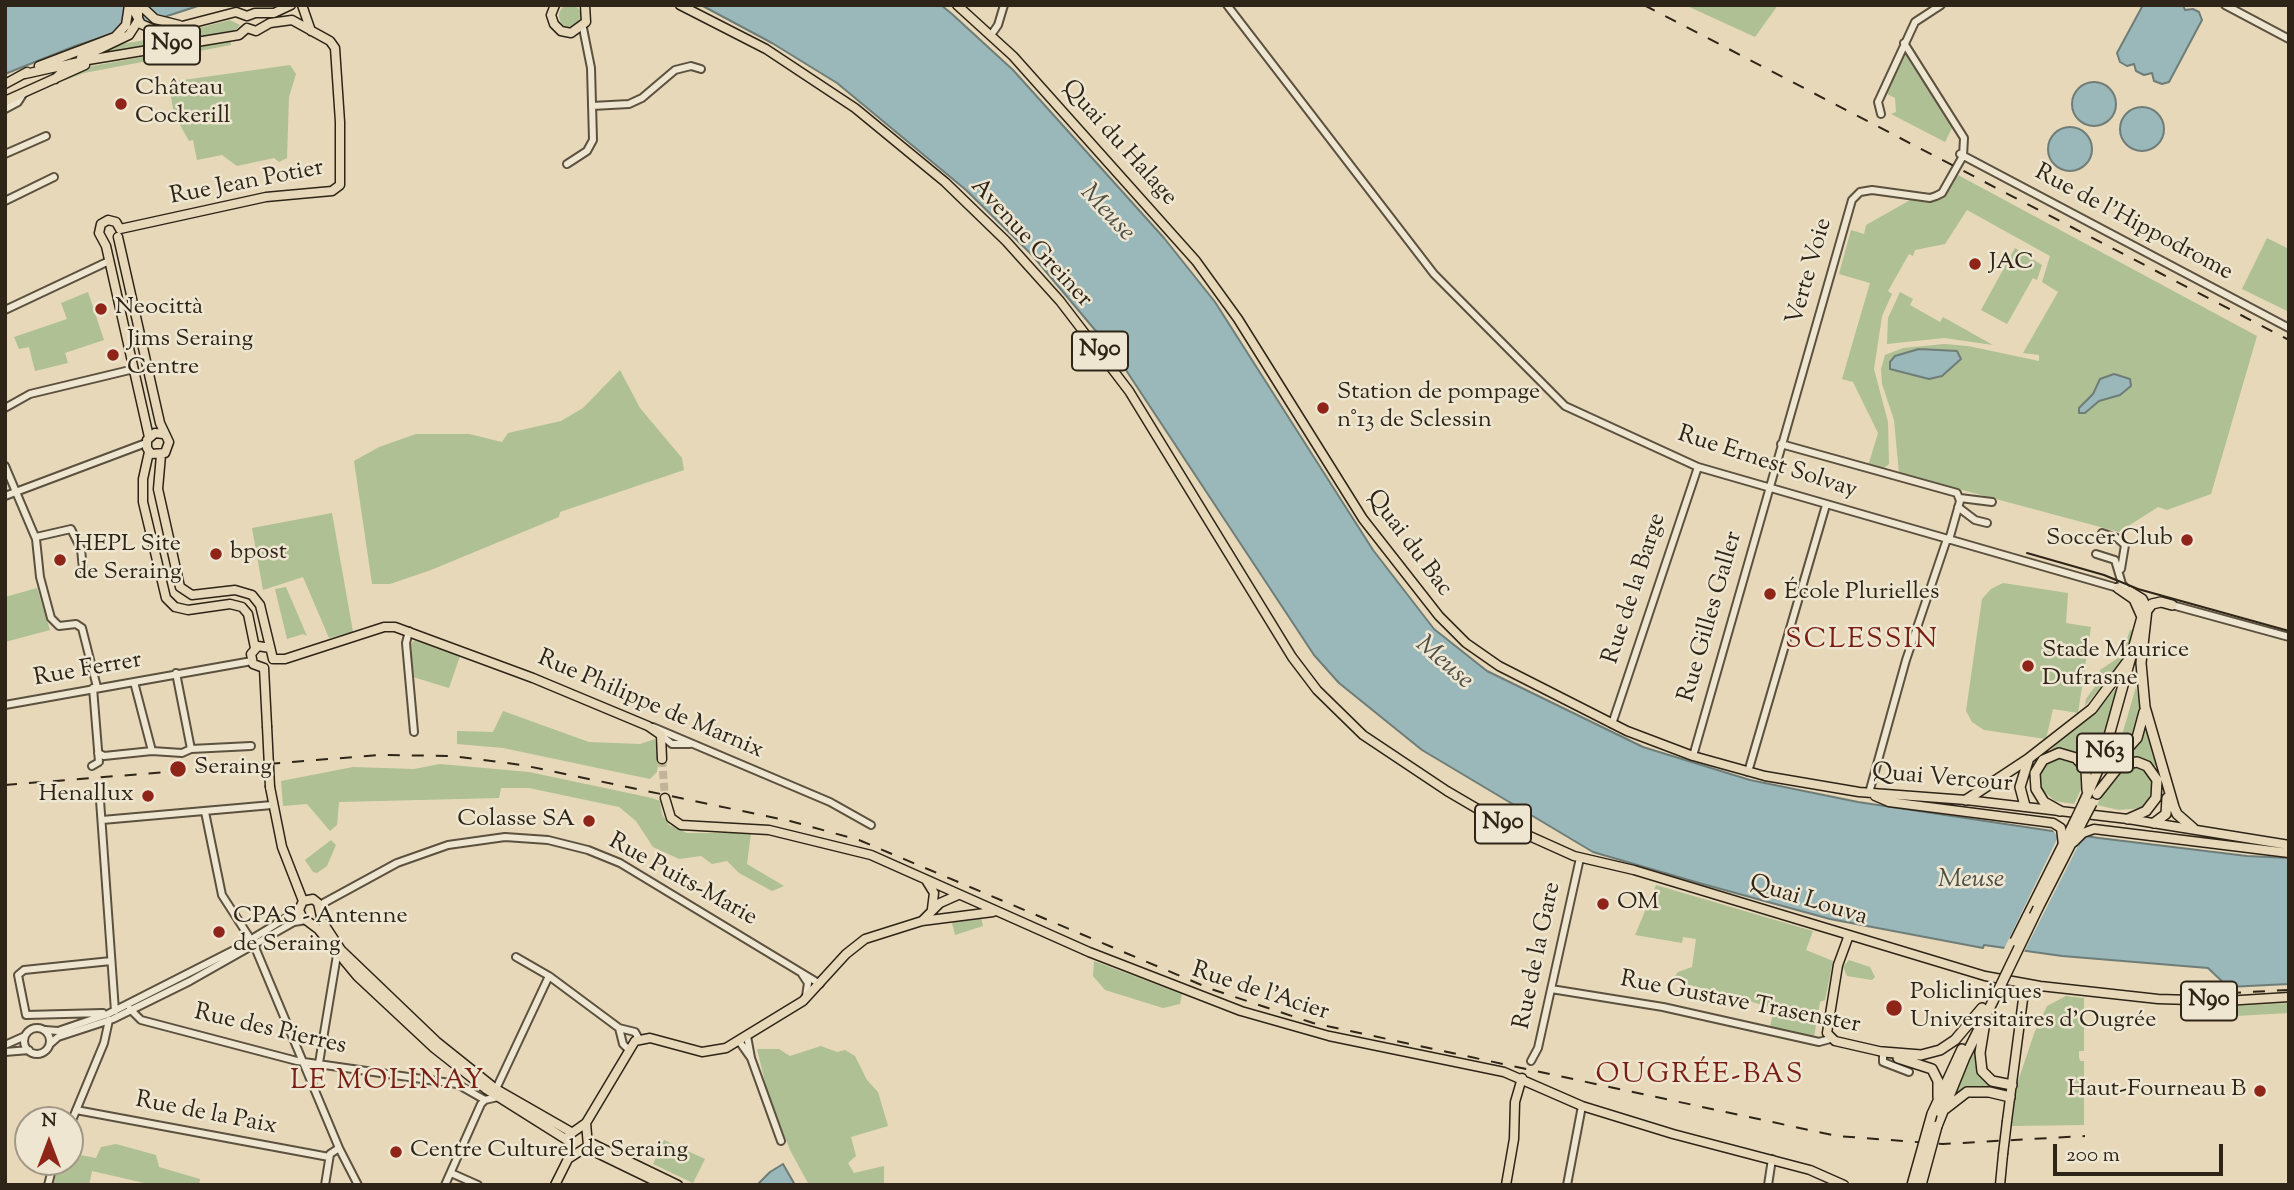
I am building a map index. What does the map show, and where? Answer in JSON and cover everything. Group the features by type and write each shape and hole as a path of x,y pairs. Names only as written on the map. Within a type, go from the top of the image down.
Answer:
{"highway":[{"path":"2118,588 2130,593 2145,616 2172,606"},
{"name":"N63","path":"1920,1185 1937,1126 1937,1102 2088,803 2131,654 2145,616"},
{"name":"N63","path":"2088,803 2097,794 2113,764 2137,738 2145,707 2141,663 2145,616"},
{"path":"1966,800 2028,759 2092,709 2119,676 2131,654"},
{"path":"2145,707 2177,814 2193,828"},
{"path":"2060,811 2040,797 2034,781 2037,767 2053,754 2068,754 2083,766 2088,779 2088,803"},
{"path":"2025,806 2020,781 2028,759"},
{"path":"2097,794 2120,765 2137,762 2147,766 2157,780 2156,799 2146,811 2128,819"},
{"path":"2154,823 2166,814 2168,789"},
{"path":"1985,1008 1980,1042 1982,1071 1992,1081 2012,1085"},
{"path":"1883,1052 1921,1055 1940,1050 1955,1040 1985,1008"},
{"name":"N63","path":"1912,1185 1936,1115 1985,1008"},
{"path":"1883,1052 1932,1069 1938,1080 1937,1102"},
{"path":"1936,1115 1952,1100 1967,1092 1989,1092 2010,1097"}],"main road":[{"path":"130,5 139,23 159,32 236,12 247,16 290,7 294,21"},
{"path":"25,74 57,58 109,39 121,31 130,5"},
{"path":"55,79 69,64 121,41 139,23 139,5"},
{"path":"139,5 155,19 186,25"},
{"path":"555,5 551,15 554,24 561,31 572,33 583,28 587,7"},
{"name":"Avenue Greiner","path":"680,5 766,49 855,108 945,182 1006,241 1060,302 1129,391 1292,657 1317,690 1363,735 1431,781 1505,825 1580,858"},
{"name":"Quai du Halage","path":"957,5 991,35 1196,261 1238,319"},
{"path":"247,16 247,28 256,31 263,26 294,21 304,8"},
{"name":"Rue Jean Potier","path":"304,8 311,32"},
{"path":"260,14 263,26"},
{"name":"Rue Jean Potier","path":"119,233 266,197 337,189 341,182 338,56 330,41 294,21"},
{"name":"N90","path":"5,84 25,74 239,35 247,28"},
{"name":"N90","path":"5,101 93,60"},
{"path":"264,668 251,661 255,648 248,614 242,607 230,604 188,610 175,607 166,597 143,502 148,444 134,369 109,261 99,230 104,221 116,222 163,434 169,446 161,455 158,489 180,587 192,595 235,590 248,593 260,605 273,659 264,668 272,805 286,859 303,901 299,910 337,955 434,1048 497,1093 571,1138 581,1152"},
{"path":"102,239 111,241 119,233"},
{"name":"Quai du Bac","path":"1238,319 1350,500 1438,616 1466,643 1499,666 1612,724"},
{"path":"148,444 155,433 163,434"},
{"path":"148,444 161,455"},
{"name":"Rue Philippe de Marnix","path":"273,659 285,659 389,626 533,678 666,736"},
{"path":"255,648 270,648"},
{"name":"Quai Vercour","path":"1612,724 1693,756 1748,772 1869,793 2025,806 2193,828 2289,844"},
{"path":"662,756 666,736"},
{"path":"1869,793 1889,802 2055,823 2062,831 2066,846 2083,833 2094,829 2289,853"},
{"name":"Rue de l'Acier","path":"665,798 671,818 681,825 747,827 786,833 871,855 921,875 996,912 1241,1011 1317,1033 1522,1078 1581,1105 1673,1134 1810,1170 1844,1185"},
{"name":"Quai Louva","path":"1580,858 1634,870 1986,976 2025,984"},
{"path":"921,875 933,890 932,909"},
{"path":"922,921 932,909 958,895 959,905 947,916"},
{"path":"303,901 313,899 341,950 359,970 497,1093"},
{"path":"308,920 320,910"},
{"path":"555,1185 568,1159 571,1138 586,1123 628,1049 639,1039 650,1038 702,1052 719,1050 739,1041 805,999 846,954 865,939 922,921 996,912"},
{"path":"1830,1039 1827,1026 1835,981 1850,935"},
{"path":"2000,1185 2025,984"},
{"name":"N90","path":"2025,984 2176,1000 2289,998"},
{"name":"Rue Gustave Trasenster","path":"1830,1039 1883,1052"},
{"path":"1506,1185 1514,1139 1515,1102 1522,1078"},
{"path":"581,1152 589,1139 586,1123"},
{"path":"571,1138 589,1139 678,1185"},
{"path":"568,1159 581,1152 595,1152 663,1185"}],"street":[{"path":"991,35 998,25 1004,5"},
{"name":"Rue Ernest Solvay","path":"1227,5 1434,274 1565,406 1698,467 2118,588"},
{"path":"1881,114 1878,102 1915,22 1941,5"},
{"path":"2225,5 2289,39"},
{"path":"567,164 583,155 591,145 591,63 584,44 583,28"},
{"path":"572,33 584,44"},
{"path":"1904,43 1964,138 1961,155"},
{"path":"592,106 629,104 642,99 675,70 691,66 701,69"},
{"path":"5,109 18,103 23,94"},
{"path":"5,154 46,136"},
{"name":"Rue de l'Hippodrome","path":"1961,155 2289,328"},
{"name":"Verte Voie","path":"1769,488 1852,200 1860,192 1872,190 1930,198 1936,196 1948,183 1961,155"},
{"path":"5,201 54,177"},
{"path":"5,310 109,261"},
{"path":"5,408 30,394 134,369"},
{"path":"5,496 148,444"},
{"path":"1781,444 1952,491 1960,498 1993,502"},
{"path":"5,466 36,537 40,578 51,618 59,626 76,624 82,628 95,688 98,764 92,766"},
{"name":"Rue de la Barge","path":"1612,724 1698,467"},
{"name":"Rue Gilles Galler","path":"1693,756 1769,488"},
{"path":"1869,793 1906,660 1960,498"},
{"path":"1748,772 1826,505"},
{"path":"1958,507 1975,520 1987,523"},
{"path":"36,537 71,529 81,549 83,569"},
{"path":"2102,533 2117,538 2126,550 2120,571"},
{"path":"2096,554 2113,559 2120,571 2122,584 2130,593"},
{"path":"2172,606 2289,637"},
{"path":"409,631 406,643 414,732"},
{"name":"Rue Ferrer","path":"5,705 251,661"},
{"path":"176,673 191,749"},
{"path":"134,682 152,751"},
{"path":"666,736 674,744 691,744"},
{"name":"Rue Philippe de Marnix","path":"666,736 830,802 872,825"},
{"path":"662,756 674,744"},
{"path":"98,753 104,756 152,751 182,753 191,749 251,746"},
{"path":"78,1106 108,1033 111,1015 111,961 99,786"},
{"path":"102,820 272,805"},
{"path":"205,812 223,898 253,943 339,1147 358,1185"},
{"name":"Rue Puits-Marie","path":"320,910 397,863 437,848 492,838 548,840 588,850 620,863 820,984"},
{"name":"Rue de la Gare","path":"1531,1061 1538,1048 1580,858"},
{"path":"5,1045 25,1036 33,1028 58,1031 130,1009 253,943 299,910"},
{"path":"5,1052 29,1050 41,1053 60,1036 111,1015 295,922 308,920"},
{"path":"319,1063 337,955"},
{"path":"516,957 549,976 620,1028 635,1032 639,1039"},
{"path":"111,961 22,971 18,977 24,1012 29,1016 111,1015"},
{"path":"802,972 808,983 805,999"},
{"path":"445,1185 485,1100 497,1093 549,976"},
{"name":"Rue Gustave Trasenster","path":"1551,989 1664,1007 1819,1042 1830,1039"},
{"name":"Rue des Pierres","path":"130,1009 141,1020 305,1061 457,1084 485,1100"},
{"path":"620,1028 623,1044 628,1049"},
{"path":"45,1030 50,1044"},
{"path":"25,1036 29,1050"},
{"path":"747,1036 751,1058 781,1141"},
{"path":"739,1041 751,1058"},
{"name":"Rue Gustave Trasenster","path":"1883,1052 1883,1062 1909,1072"},
{"path":"1567,1185 1581,1105"},
{"name":"Rue de la Paix","path":"84,1111 329,1157"},
{"path":"325,1185 329,1157 339,1147"},
{"path":"1768,1185 1772,1159"},
{"path":"451,1173 478,1185"}],"green space":[{"path":"570,5 578,8 581,16 578,24 570,27 562,24 559,16 562,8"},
{"path":"1685,5 1778,5 1755,37"},
{"path":"230,20 240,25 234,32 87,58 115,45 164,37"},
{"path":"231,41 231,45 84,73 63,81 92,66"},
{"path":"1904,48 1953,126 1945,142 1891,114 1896,112 1895,98 1887,94"},
{"path":"290,65 296,74 289,97 287,158 279,162 274,158 237,166 222,155 197,160 193,140 189,141 174,114 169,86 176,81"},
{"path":"1958,175 2257,336 2211,494 2167,510 2158,507 2119,532 1899,473 1894,420 1882,384 1881,369 1885,355 1903,348 1944,344 1968,346 2039,361 2039,355 2023,353 2058,292 2042,282 2050,256 1967,210 1945,244 1915,250 1913,256 1909,254 1888,291 1892,294 1882,316 1874,369 1888,422 1889,464 1883,469 1868,466 1878,433 1853,382 1842,379 1870,283 1839,274 1851,230 1864,234 1866,225 1912,199 1939,199"},
{"path":"2267,238 2289,249 2289,312 2242,289"},
{"path":"2015,248 2042,265 2037,280 2033,278 2007,324 1981,310"},
{"path":"88,292 104,340 65,353 68,363 35,371 29,347 19,349 14,337 67,319 61,303"},
{"path":"1900,292 1913,299 1910,305 1940,322 1943,317 1993,345 1944,338 1887,344 1888,318"},
{"path":"620,370 640,408 682,458 684,470 560,512 559,517 431,570 390,584 372,584 354,461 379,447 416,434 469,434 502,442 508,433 561,421 583,408"},
{"path":"332,513 353,632 329,638 303,577 263,590 252,528"},
{"name":"Stade Maurice Dufrasne","path":"2003,583 2068,593 2066,623 2091,627 2078,713 2053,709 2046,739 1984,730 1972,722 1966,711 1982,599 1991,589"},
{"path":"286,587 307,636 303,634 287,639 275,589"},
{"path":"37,588 50,630 5,642 5,597"},
{"path":"2130,630 2134,630 2123,661 2085,706 2086,699 2099,681 2100,670 2121,656"},
{"path":"415,640 460,656 449,688 413,677 411,644"},
{"path":"2118,686 2117,701 2092,769 2073,752 2051,749 2099,708"},
{"path":"2136,687 2141,707 2138,730 2115,759"},
{"path":"503,711 589,742 640,744 655,739 659,758 657,772 650,779 503,748 457,744 457,731 493,732"},
{"path":"2147,724 2155,767 2140,759 2122,759 2136,744"},
{"path":"2060,757 2071,760 2081,770 2083,785 2074,804 2055,801 2041,789 2039,773 2045,765"},
{"path":"440,764 529,772 652,798 660,801 662,814 669,825 687,833 751,833 747,864 784,886 772,891 739,873 727,861 712,864 701,856 679,859 653,847 636,821 619,807 529,788 501,788 499,798 339,802 337,825 330,831 307,804 283,806 281,781 353,767 414,769"},
{"path":"2139,767 2152,778 2153,789 2143,808 2119,810 2097,805 2110,778 2123,768"},
{"path":"331,840 336,845 327,866 317,873 313,872 305,860"},
{"path":"1656,885 1813,931 1806,950 1833,961 1825,1000 1820,1002 1814,1037 1770,1027 1774,1008 1672,980 1678,972 1692,967 1696,939 1683,937 1682,943 1635,935"},
{"path":"981,917 983,926 955,935 951,919"},
{"path":"1849,960 1870,967 1875,977 1872,980 1847,976 1843,967"},
{"path":"1094,961 1182,994 1180,1004 1163,1008 1105,990 1093,976"},
{"path":"2066,996 2084,998 2084,1051 2079,1051 2079,1057 2080,1061 2084,1061 2084,1125 2012,1126 2017,1084 2035,1031 2047,1006"},
{"path":"2289,1003 2289,1013 2236,1016 2235,1006"},
{"path":"1978,1044 1981,1075 1989,1084 2003,1089 1973,1087 1955,1093"},
{"path":"821,1046 837,1052 845,1050 855,1056 867,1080 878,1092 888,1126 851,1137 856,1156 848,1163 854,1173 884,1166 884,1185 809,1185 790,1150 767,1090 757,1049 779,1049 790,1056"},
{"path":"664,1140 705,1159 693,1183 653,1164"},
{"path":"116,1144 156,1155 159,1167 200,1179 199,1185 153,1185 92,1171 89,1185 53,1185 56,1176 84,1176 84,1156 96,1158 101,1147"}],"water":[{"path":"5,5 201,5 75,46 5,74"},
{"name":"Meuse","path":"701,5 941,5 952,14 1013,70 1164,238 1215,302 1373,550 1434,629 1487,671 1643,747 1750,780 1858,802 2099,838 2247,856 2289,858 2289,984 2228,987 2208,968 2062,956 1984,945 1983,948 1830,919 1593,852 1422,750 1339,683 1314,655 1116,355 1032,255 966,190 837,83 772,43"},
{"path":"2143,5 2183,5 2185,10 2193,9 2199,12 2202,20 2169,82 2162,84 2154,81 2152,73 2144,75 2136,71 2134,64 2127,66 2120,62 2117,53"},
{"path":"2094,82 2110,88 2116,104 2110,120 2094,126 2078,120 2072,104 2078,88"},
{"path":"2142,107 2158,113 2164,129 2158,145 2142,151 2126,145 2120,129 2126,113"},
{"path":"2070,127 2086,133 2092,149 2086,165 2070,171 2054,165 2048,149 2054,133"},
{"path":"1919,349 1957,351 1961,359 1942,376 1929,379 1890,369 1890,362 1895,356"},
{"path":"2114,374 2130,379 2131,386 2120,395 2099,401 2085,413 2079,413 2079,408 2093,394 2100,379"},
{"path":"783,1164 795,1185 757,1185 770,1172"}],"pier":[{"path":"1999,820 2151,840 2095,834 2081,840 2023,954 2003,951 2058,837 2051,828"}],"tunnel":[{"path":"662,759 665,798"}],"tram line":[{"path":"2027,553 2104,575 2138,589 2289,631"}],"railway":[{"path":"1644,5 2289,340"},
{"path":"5,785 379,755 452,756 522,765 790,821 859,840 1211,989 1313,1023 1837,1136 1943,1144 2085,1136"},
{"path":"2229,993 2289,990"}],"place":[{"name":"Château Cockerill","path":"121,104"},
{"name":"JAC","path":"1975,264"},
{"name":"Neocittà","path":"101,309"},
{"name":"Jims Seraing Centre","path":"113,355"},
{"name":"Station de pompage n°13 de Sclessin","path":"1323,408"},
{"name":"Soccer Club","path":"2187,540"},
{"name":"bpost","path":"216,554"},
{"name":"HEPL Site de Seraing","path":"60,560"},
{"name":"École Plurielles","path":"1770,594"},
{"name":"Stade Maurice Dufrasne","path":"2028,666"},
{"name":"Seraing","path":"178,769"},
{"name":"Henallux","path":"148,796"},
{"name":"Colasse SA","path":"589,821"},
{"name":"OM","path":"1603,904"},
{"name":"CPAS - Antenne de Seraing","path":"219,932"},
{"name":"Policliniques Universitaires d'Ougrée","path":"1894,1008"},
{"name":"Haut-Fourneau B","path":"2260,1091"},
{"name":"Centre Culturel de Seraing","path":"396,1152"}],"district":[{"name":"SCLESSIN","path":"1862,642"},
{"name":"OUGRÉE-BAS","path":"1700,1077"},
{"name":"LE MOLINAY","path":"388,1083"}]}
